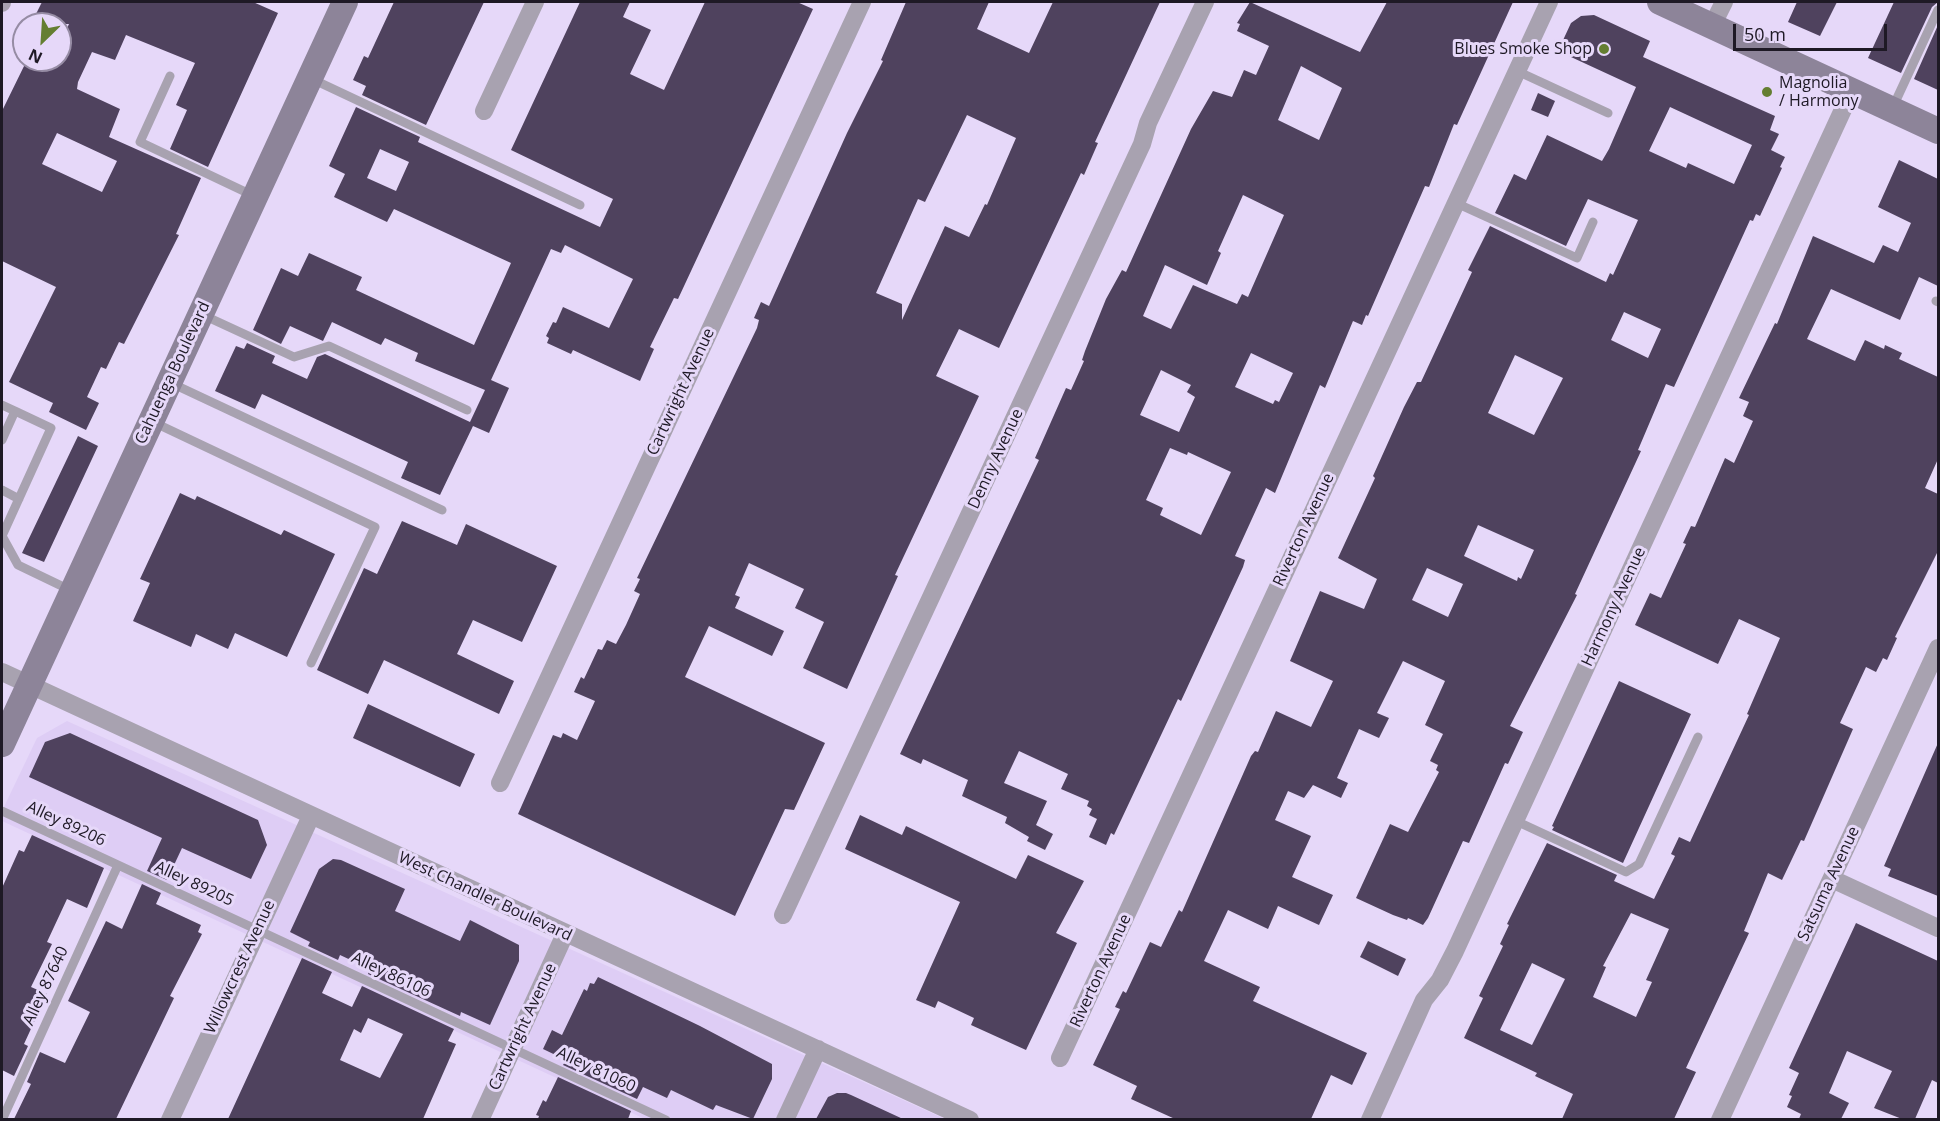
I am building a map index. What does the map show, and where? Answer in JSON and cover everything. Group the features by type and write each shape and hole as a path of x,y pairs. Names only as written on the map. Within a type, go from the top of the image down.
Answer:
{"main road":[{"name":"Cahuenga Boulevard","path":"2,744 345,2"},
{"path":"1660,2 1938,130"}],"street":[{"path":"484,111 535,2"},
{"name":"Cartwright Avenue","path":"500,783 862,2"},
{"name":"Denny Avenue","path":"783,915 1137,155 1148,123 1204,2"},
{"name":"Riverton Avenue","path":"1060,1058 1549,2"},
{"path":"1712,26 1724,2"},
{"name":"Harmony Avenue","path":"1370,1119 1424,1000 1440,980 1516,821 1852,90"},
{"name":"Satsuma Avenue","path":"1720,1119 1938,648"},
{"name":"West Chandler Boulevard","path":"2,672 565,934 970,1119"},
{"name":"Willowcrest Avenue","path":"170,1119 311,816"},
{"path":"1832,879 1938,928"},
{"name":"Cartwright Avenue","path":"480,1119 565,934"},
{"path":"785,1119 818,1049"}],"lane":[{"path":"1892,109 1938,10"},
{"path":"1517,71 1608,113"},
{"path":"170,76 140,142 254,196"},
{"path":"309,78 580,205"},
{"path":"1456,203 1576,258 1593,222"},
{"path":"201,314 294,357 329,346 467,410"},
{"path":"169,382 442,510"},
{"path":"2,405 51,428 2,536 18,565 72,591"},
{"path":"2,440 15,411"},
{"path":"151,421 375,527 311,663"},
{"path":"2,490 19,499"},
{"path":"1516,821 1626,872 1639,864 1698,737"},
{"name":"Alley 89206","path":"2,811 118,865"},
{"name":"Alley 89205","path":"118,865 257,929"},
{"name":"Alley 87640","path":"2,1119 118,865"},
{"name":"Alley 86106","path":"257,929 513,1048"},
{"name":"Alley 81060","path":"513,1048 666,1119"}],"shaded area":[{"path":"67,721 945,1119 645,1119 2,821 2,811 37,738"}],"building":[{"path":"42,2 253,2 278,13 208,167 170,149 187,110 176,105 195,63 126,35 115,60 92,52 78,82 77,89 120,109 109,137 201,178 176,234 179,235 124,344 119,342 106,369 101,367 87,397 99,403 86,430 49,412 53,403 9,382 56,287 2,261 2,111 21,72 72,72 72,12 37,12","holes":["57,133 117,161 102,192 42,164"]},
{"path":"394,2 484,2 426,125 362,95 366,86 353,80 364,56 368,58"},
{"path":"580,2 630,2 623,17 651,30 630,74 664,90 705,2 797,2 813,9 678,299 674,298 650,347 654,349 640,381 573,350 571,354 547,343 549,338 546,336 553,322 556,323 563,307 609,328 633,279 565,245 561,253 551,249 491,380 509,388 489,433 473,426 440,495 401,478 408,462 262,394 255,409 215,391 236,346 244,349 247,343 275,356 272,363 307,379 317,357 325,354 470,422 485,390 415,361 418,353 385,338 381,345 332,322 323,341 290,326 281,344 253,330 281,268 298,276 309,253 362,277 356,290 474,345 511,263 394,209 387,222 334,197 345,174 329,166 356,107 420,137 418,142 600,227 613,199 511,150","holes":["380,149 409,162 396,191 367,178"]},
{"path":"906,2 989,2 977,29 1029,53 1053,2 1160,2 1095,142 1098,143 1084,175 1081,173 999,348 959,329 936,376 979,396 895,575 898,576 847,689 803,668 824,622 795,608 804,589 749,563 735,595 740,597 735,608 784,631 772,656 709,626 685,677 825,743 794,810 785,809 735,916 518,814 553,735 561,738 563,733 577,740 595,701 574,692 581,677 584,679 598,649 602,650 607,640 616,644 626,625 640,594 634,591 640,579 637,578 757,328 759,320 754,318 761,302 769,306 847,133 883,61 881,60","holes":["967,115 1016,138 987,205 985,204 969,237 945,226 902,320 902,304 876,293 918,199 925,202"]},
{"path":"1250,2 1360,52 1387,2 1513,2 1457,125 1454,124 1429,187 1425,186 1368,316 1366,315 1362,325 1353,321 1325,388 1320,385 1275,493 1266,488 1235,556 1245,560 1243,567 1181,701 1178,699 1114,835 1111,833 1106,845 1089,837 1097,819 1089,815 1092,809 1087,806 1089,801 1061,789 1068,774 1019,751 1004,783 1047,801 1036,825 1053,834 1045,850 1027,841 1029,837 1005,823 1007,817 962,796 968,780 923,759 921,764 900,754 1039,460 1035,458 1066,388 1071,390 1106,299 1122,270 1126,272 1191,129 1213,91 1232,97 1244,70 1256,75 1269,46 1237,31 1240,24 1237,23","holes":["1301,66 1342,88 1319,140 1278,120","1243,195 1284,215 1248,297 1242,294 1237,304 1193,285 1171,329 1143,316 1165,265 1207,285 1221,253 1218,251","1251,353 1293,373 1279,402 1275,400 1273,404 1235,387","1161,370 1191,385 1187,392 1195,397 1179,432 1140,415","1170,448 1187,455 1188,452 1231,472 1201,535 1160,515 1163,508 1146,500"]},
{"path":"1797,2 1837,2 1820,36 1788,22"},
{"path":"1894,2 1938,2 1932,7 1901,73 1868,58"},
{"path":"1594,15 1650,41 1643,57 1775,116 1770,130 1779,134 1771,150 1785,157 1780,167 1782,168 1760,216 1756,214 1753,221 1750,220 1674,387 1666,384 1638,450 1641,451 1575,594 1577,595 1510,726 1523,732 1508,764 1505,763 1469,843 1463,841 1423,925 1408,918 1407,920 1393,915 1356,898 1390,824 1408,832 1439,772 1436,770 1438,765 1430,761 1443,734 1425,725 1445,681 1403,661 1377,713 1389,718 1379,738 1359,729 1337,778 1348,783 1341,798 1313,785 1304,798 1288,791 1275,820 1311,836 1292,877 1333,895 1319,925 1278,906 1268,929 1228,910 1204,961 1260,987 1253,1001 1367,1053 1352,1085 1331,1075 1311,1119 1175,1119 1131,1099 1137,1086 1093,1065 1120,1009 1115,1007 1123,991 1126,993 1150,942 1161,947 1179,910 1182,912 1251,756 1255,751 1258,752 1276,711 1311,727 1333,681 1290,661 1320,591 1364,609 1377,579 1338,558 1375,478 1373,476 1404,407 1417,382 1421,382 1472,272 1468,270 1490,226 1606,282 1610,273 1613,275 1638,220 1588,199 1566,246 1495,213 1514,174 1526,180 1547,135 1602,161 1609,149 1636,87 1558,51 1571,23 1581,16","holes":["1670,107 1752,145 1734,184 1688,163 1686,168 1649,151","1624,312 1661,329 1648,358 1611,340","1515,355 1563,378 1534,435 1488,413","1478,525 1534,550 1521,579 1518,577 1517,581 1464,556","1427,568 1463,584 1448,617 1412,600"]},
{"path":"1938,25 1938,90 1914,79"},
{"path":"1538,93 1555,101 1548,117 1531,110"},
{"path":"1899,160 1938,179 1938,286 1919,277 1900,320 1831,289 1807,339 1855,361 1865,340 1884,349 1885,345 1902,353 1899,359 1938,377 1938,459 1925,488 1938,494 1938,551 1895,637 1897,638 1887,660 1883,658 1876,672 1866,667 1840,723 1853,729 1804,841 1801,840 1782,880 1768,873 1744,931 1749,933 1686,1068 1696,1072 1674,1119 1562,1119 1573,1094 1535,1076 1537,1073 1464,1038 1483,998 1479,996 1503,946 1500,944 1509,925 1507,924 1547,843 1617,875 1614,881 1654,899 1675,856 1671,854 1679,837 1690,842 1749,715 1747,714 1780,638 1739,619 1718,664 1635,625 1650,593 1661,598 1686,544 1683,543 1691,526 1695,527 1725,458 1734,463 1753,421 1743,416 1749,402 1739,398 1775,323 1777,324 1813,236 1874,263 1883,245 1898,252 1911,223 1878,207","holes":["1631,913 1669,929 1646,980 1652,982 1636,1017 1593,997 1606,967 1603,966","1532,963 1565,979 1532,1045 1500,1030"]},
{"path":"78,436 98,446 44,562 22,553"},
{"path":"180,493 195,500 197,496 281,535 284,530 335,554 287,657 235,633 228,649 196,634 191,647 133,621 150,583 140,579"},
{"path":"402,521 457,545 466,524 557,566 522,642 473,620 457,654 514,681 499,714 384,660 368,694 317,670 364,568 377,574"},
{"path":"1619,681 1691,714 1623,863 1552,830"},
{"path":"368,704 475,754 460,787 353,738"},
{"path":"70,733 258,820 267,845 251,879 182,848 167,880 147,871 162,838 29,777 45,742"},
{"path":"1938,743 1938,896 1888,876 1891,869 1884,866"},
{"path":"860,815 902,835 906,826 1016,879 1028,855 1084,881 1056,933 1077,943 1026,1050 971,1025 974,1018 938,1001 935,1008 916,1000 960,902 845,849"},
{"path":"32,835 104,868 87,908 67,899 47,942 52,944 31,987 47,994 24,1044 28,1046 14,1076 2,1070 2,888 19,850 24,852"},
{"path":"333,859 341,860 405,889 395,911 460,941 470,920 519,945 519,961 490,1025 461,1012 460,1016 368,974 370,969 340,955 338,960 308,946 310,942 290,932 319,869"},
{"path":"142,884 161,893 156,904 201,925 198,932 202,934 170,996 174,998 116,1119 14,1119 31,1084 27,1082 40,1052 65,1063 90,1012 68,1001 106,921 122,929"},
{"path":"1856,923 1938,961 1938,1083 1932,1080 1915,1119 1902,1119 1874,1108 1892,1071 1847,1051 1829,1093 1849,1103 1841,1119 1799,1119 1801,1114 1787,1107 1792,1096 1789,1095 1799,1073 1789,1068"},
{"path":"1368,941 1406,959 1398,976 1360,957"},
{"path":"302,958 332,972 322,993 352,1007 362,986 454,1029 448,1041 456,1044 423,1119 228,1119","holes":["368,1018 403,1034 380,1078 340,1060 354,1029 361,1033"]},
{"path":"598,977 772,1064 772,1079 753,1119 716,1105 713,1110 671,1090 667,1098 643,1087 637,1099 563,1065 566,1060 543,1049 552,1030 562,1035 584,989 587,991 590,983 594,984"},
{"path":"558,1077 631,1111 628,1119 538,1119 539,1116 536,1115 543,1100 546,1102"},
{"path":"837,1093 846,1093 903,1119 816,1119 828,1097"}],"place":[{"name":"Blues Smoke Shop","path":"1604,49"},
{"name":"Magnolia / Harmony","path":"1767,92"}]}
